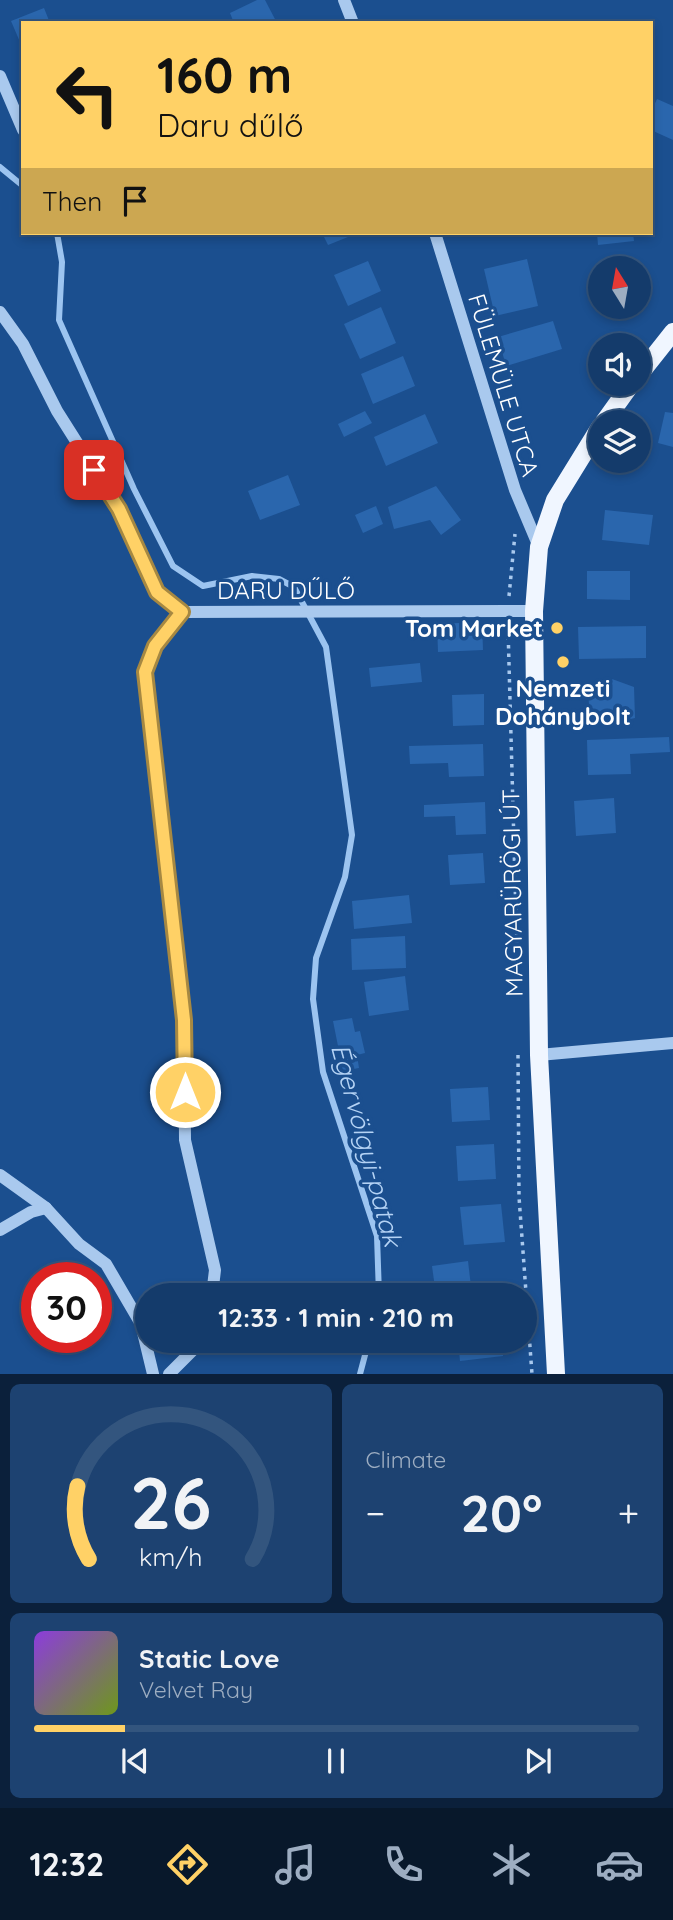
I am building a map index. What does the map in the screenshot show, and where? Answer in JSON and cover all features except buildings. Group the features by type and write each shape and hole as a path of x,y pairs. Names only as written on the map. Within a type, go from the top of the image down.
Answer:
{"main road":[{"path":"651,360 673,332"},
{"name":"MAGYARÜRÖGI ÚT","path":"556,1374 539,1055 534,611 539,547 555,500 588,446"}],"street":[{"path":"344,0 352,21"},
{"path":"0,76 21,125"},
{"name":"FÜLEMÜLE UTCA","path":"436,235 515,490 539,547"},
{"name":"DARU DŰLŐ","path":"0,312 23,344 57,411 119,509 157,592 182,612 534,611"},
{"path":"182,612 155,646 145,672 184,1020 185,1140 215,1270 213,1283"},
{"path":"539,1055 673,1043"},
{"path":"0,1175 46,1208 79,1244 106,1264 141,1324 153,1374"},
{"path":"0,1230 31,1212 46,1208"},
{"path":"169,1374 191,1353"}],"waterway":[{"name":"Égervölgyi-patak","path":"0,167 21,184"},
{"name":"Égervölgyi-patak","path":"57,235 62,262 59,320 134,489 173,566 203,586 252,576 279,579 294,587 326,647 352,835 345,877 316,958 313,999 323,1072 377,1236 379,1283"},
{"name":"Égervölgyi-patak","path":"360,1374 366,1353"}],"place":[{"name":"Tom Market","path":"557,628"},
{"name":"Nemzeti Dohánybolt","path":"563,662"}],"route":[{"path":"94,470 119,509 157,592 182,612 155,646 145,672 184,1020 185,1092"}]}
